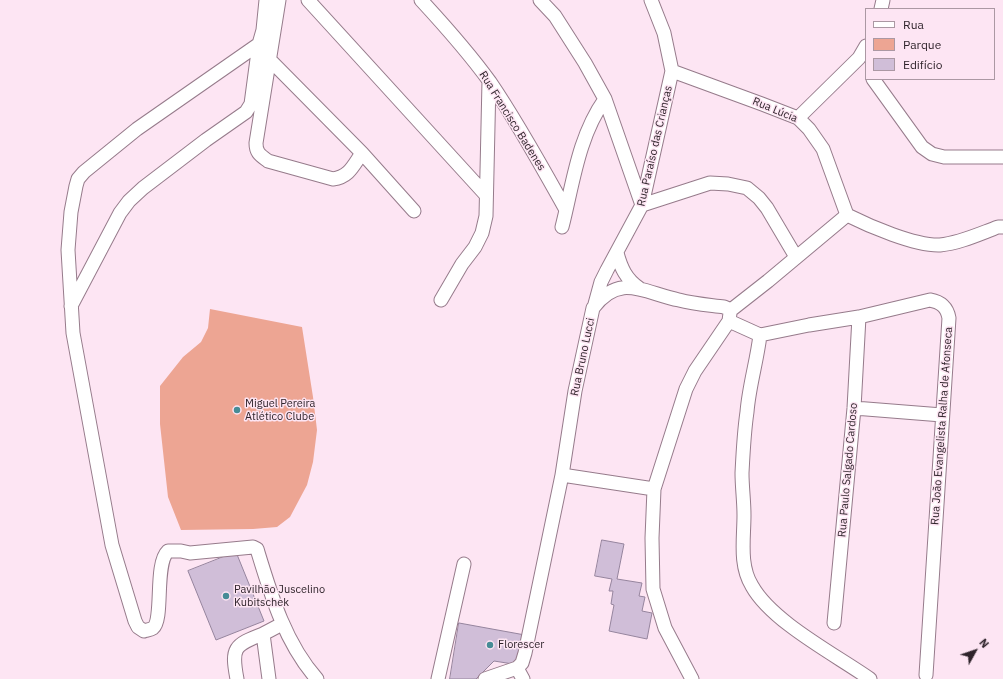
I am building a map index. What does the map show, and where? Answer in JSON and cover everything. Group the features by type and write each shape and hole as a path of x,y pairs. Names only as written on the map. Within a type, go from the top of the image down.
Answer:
{"street":[{"path":"71,306 120,213 129,201 159,176 246,112 250,104 259,44 263,30 266,0"},
{"path":"279,0 256,150 268,161 333,179 346,175 362,153"},
{"path":"308,0 486,195"},
{"name":"Rua Francisco Badenes","path":"421,0 447,29 489,81 538,160 566,210"},
{"path":"540,0 558,22 585,63 605,99 642,205 710,183 728,184 747,188 759,198 767,208 796,257"},
{"name":"Rua Paraíso das Crianças","path":"593,308 601,282 642,205 672,71 664,33 651,0"},
{"path":"259,44 137,129 84,172 78,179 71,212 68,250 73,333 112,545 138,627 144,631 153,628 155,625 162,566 165,555 168,551 190,553 253,547 257,550 282,624 291,642 317,679"},
{"path":"798,118 862,63 865,50"},
{"path":"269,59 362,153 414,211"},
{"name":"Rua Lúcia","path":"672,71 798,118 809,129 823,149 847,215"},
{"path":"875,80 917,141 922,147 932,154 944,157 1003,157"},
{"path":"441,300 462,264 475,247 482,232 486,216 489,81"},
{"path":"562,227 570,189 587,130 605,99"},
{"path":"692,679 665,628 653,589 652,538 654,489 686,389 695,371 730,315 796,257 847,215 892,234 916,241 938,245 959,242 998,227 1003,227"},
{"path":"617,253 624,272 633,284 639,288"},
{"name":"Rua Bruno Lucci","path":"520,673 520,666 524,660 562,475 575,391 593,308 608,292 621,288 639,288 679,301 724,307 730,315"},
{"name":"Rua João Evangelista Ralha de Afonseca","path":"760,335 859,317 930,300 938,302 944,306 948,312 949,318 926,675"},
{"path":"730,315 760,335 747,412 742,472 743,556 745,570 752,586 760,597 774,611 798,631 870,679"},
{"name":"Rua Paulo Salgado Cardoso","path":"834,623 854,408 859,317"},
{"path":"854,408 942,415"},
{"path":"562,475 654,489"},
{"path":"438,679 448,655 464,564"},
{"path":"237,679 234,660 237,648 240,644 282,624"},
{"path":"263,634 269,679"},
{"path":"485,679 520,673"}],"green space":[{"name":"Miguel Pereira Atlético Clube","path":"210,309 302,327 317,430 313,462 307,485 290,517 277,527 253,529 181,530 168,497 160,424 160,386 183,357 201,342 208,328"}],"building":[{"path":"602,540 624,544 617,579 642,583 639,596 645,597 642,611 652,613 647,639 609,631 614,605 611,604 613,591 609,591 612,579 595,576"},
{"name":"Pavilhão Juscelino Kubitschek","path":"236,552 264,621 216,640 188,571"},
{"name":"Florescer","path":"459,623 525,635 522,655 513,664 494,661 476,679 450,679"}],"place":[{"name":"Miguel Pereira Atlético Clube","path":"237,410"},
{"name":"Pavilhão Juscelino Kubitschek","path":"226,596"},
{"name":"Florescer","path":"490,645"}]}
